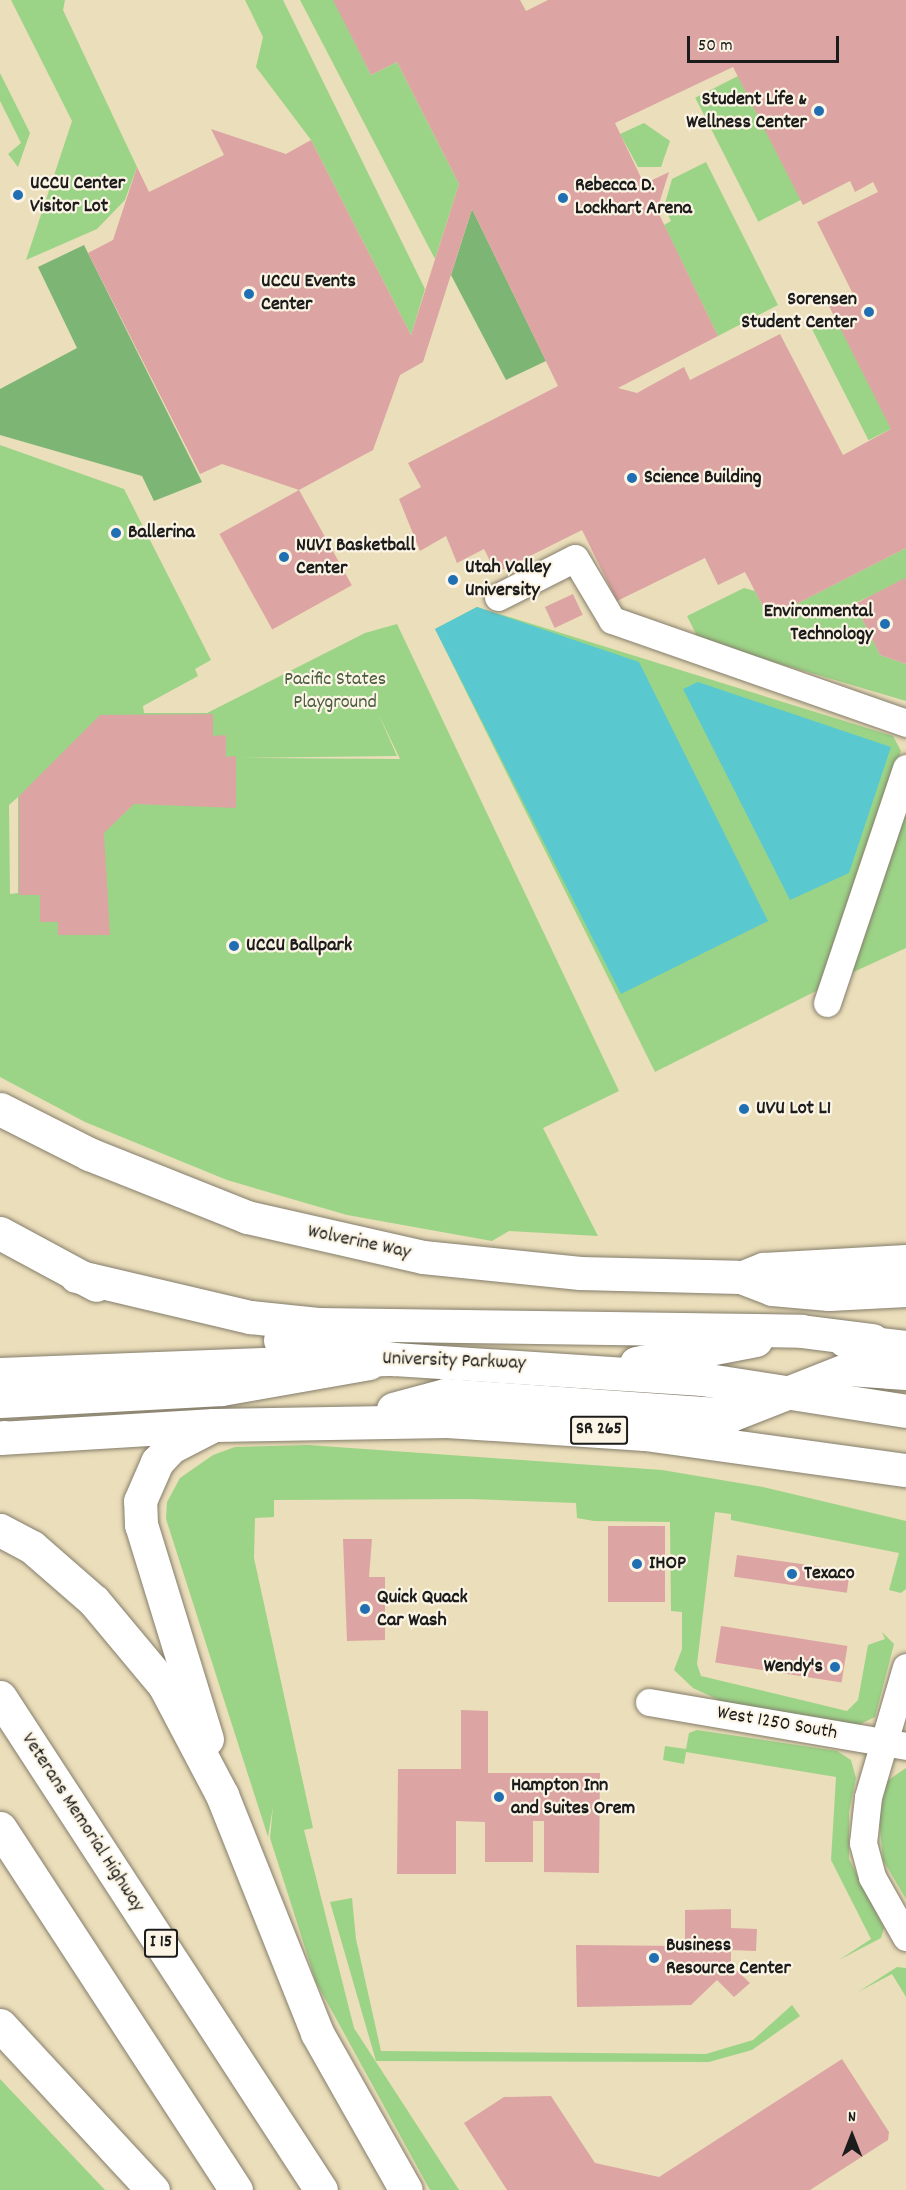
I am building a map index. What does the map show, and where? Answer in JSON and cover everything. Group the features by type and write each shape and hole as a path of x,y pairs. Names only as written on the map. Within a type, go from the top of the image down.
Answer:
{"main road":[{"name":"Wolverine Way","path":"0,1109 137,1175 280,1226 423,1257 580,1273 741,1277 772,1289 829,1294 906,1290"},
{"path":"0,1233 76,1276 215,1326 394,1359"},
{"name":"Wolverine Way","path":"741,1277 763,1269 906,1261"},
{"path":"76,1276 250,1317 308,1323 601,1332 801,1331 906,1347"},
{"path":"608,1369 747,1341 872,1340"},
{"path":"0,1401 222,1389 394,1359"},
{"name":"University Parkway","path":"0,1374 394,1359 608,1369 797,1391 906,1411"},
{"path":"354,1420 445,1395 730,1415 797,1391 848,1369 906,1373"},
{"name":"SR 265","path":"1,1438 214,1425 354,1420 557,1427 842,1460 906,1470"},
{"path":"214,1425 171,1447 157,1462 140,1501 141,1526 222,1795 317,2033 406,2190"},
{"path":"842,1460 906,1486"},
{"path":"0,1530 32,1547 101,1610 164,1685 222,1795"},
{"name":"Veterans Memorial Highway","path":"0,1697 321,2190"},
{"path":"0,1828 236,2190"},
{"path":"0,2025 153,2190"}],"street":[{"path":"498,597 575,558 612,620 906,723"},
{"path":"827,1003 906,768"},
{"path":"906,1667 895,1744 863,1843 872,1877 906,1937"},
{"name":"West 1250 South","path":"649,1702 895,1744"}],"green space":[{"path":"11,0 65,0 63,10 137,167 125,200 97,229 26,260 72,121"},
{"path":"245,0 283,0 425,289 411,335 311,140 256,67 263,37"},
{"path":"300,0 334,0 371,75 397,62 459,184 435,259"},
{"path":"0,73 30,133 18,167 8,154 21,143 0,101"},
{"path":"738,76 801,200 758,222 695,98"},
{"path":"644,123 670,141 661,167 638,167 620,134"},
{"path":"706,162 778,305 718,336 664,225 671,221 664,207 672,179"},
{"path":"472,209 546,361 506,380 451,275"},
{"path":"84,245 202,482 154,501 142,476 0,435 0,389 77,348 38,267"},
{"path":"835,317 892,428 869,440 812,329"},
{"name":"Pacific States Playground","path":"0,445 124,489 211,660 195,669 198,676 143,706 144,713 207,713 365,633 397,624 619,1091 543,1128 598,1236 509,1231 492,1241 347,1215 227,1180 85,1122 0,1077","holes":["378,713 400,759 240,758 397,756","18,797 18,893 10,894 9,805"]},
{"path":"906,548 906,581 855,603 880,655 906,664 906,701 699,640 687,616 744,588 755,591 769,618"},
{"path":"477,607 893,736 901,751 822,988 655,1072 435,629"},
{"path":"906,797 906,948 849,974"},
{"path":"308,1445 662,1470 763,1487 906,1521 906,1589 901,1593 889,1590 899,1553 731,1520 731,1514 715,1512 697,1664 701,1676 847,1711 858,1700 868,1645 885,1639 882,1632 894,1644 875,1717 858,1725 727,1704 693,1688 674,1670 682,1649 682,1612 671,1611 670,1522 594,1521 577,1518 576,1503 471,1499 274,1500 274,1517 255,1518 254,1558 313,1828 304,1830 354,2028 459,2190 430,2190 316,1982 270,1838 273,1807 268,1837 166,1519 167,1502 180,1478 213,1455 235,1447"},
{"path":"697,1730 837,1751 851,1760 856,1778 849,1812 849,1859 884,1928 881,1938 839,1960 871,1939 831,1860 836,1777 686,1752 684,1764 663,1760 665,1746 686,1749 689,1733"},
{"path":"906,1768 906,1899 883,1860 879,1818 887,1781"},
{"path":"352,1898 356,1939 381,2051 706,2054 753,2040 792,2005 800,2016 752,2050 709,2062 376,2061 330,1902"},
{"path":"897,1967 906,1968 906,1997 892,1974 858,1992"},
{"path":"0,2079 105,2190 0,2190"}],"water":[{"path":"477,607 639,662 768,921 621,994 435,629"},
{"path":"698,682 891,747 849,873 790,900 683,689"}],"building":[{"path":"333,0 520,0 526,11 548,0 906,0 906,548 769,618 745,572 718,585 705,558 617,601 582,530 496,573 484,549 457,563 446,536 420,551 399,499 421,487 408,463 558,386 472,209 423,362 400,375 373,450 299,490 222,464 200,474 88,253 113,240 137,167 149,192 224,155 211,129 286,154 311,140 411,335 459,184 397,62 371,75","holes":["733,67 803,205 850,181 855,192 873,182 878,192 817,222 853,294 829,306 891,429 843,455 780,334 690,380 684,367 637,393 618,388 718,336 657,210 669,172 644,184 615,123"]},
{"name":"NUVI Basketball Center","path":"299,490 352,585 272,629 219,534"},
{"name":"Environmental Technology","path":"905,578 906,664 880,655 855,604"},
{"path":"573,594 583,615 555,628 545,607"},
{"path":"213,714 213,736 226,735 226,757 236,756 236,808 134,804 104,833 110,935 58,935 58,922 40,922 40,895 19,895 19,796 100,715"},
{"name":"IHOP","path":"608,1526 665,1526 665,1602 608,1602"},
{"name":"Quick Quack Car Wash","path":"343,1539 372,1539 369,1577 385,1577 385,1640 347,1641"},
{"name":"Texaco","path":"737,1555 850,1571 847,1593 734,1577"},
{"path":"721,1626 847,1646 842,1683 715,1663"},
{"name":"Hampton Inn and Suites Orem","path":"461,1710 488,1711 488,1773 600,1773 599,1873 544,1872 544,1821 533,1821 533,1862 485,1862 485,1822 456,1821 456,1874 397,1874 398,1769 461,1769"},
{"name":"Business Resource Center","path":"731,1909 731,1928 757,1929 756,1951 731,1950 731,1965 750,1983 734,1997 717,1980 691,2005 577,2007 576,1945 685,1946 685,1910"},
{"path":"842,2059 889,2132 888,2140 810,2190 507,2190 464,2123 504,2097 551,2096 595,2163 659,2177"}],"place":[{"name":"Student Life & Wellness Center","path":"819,111"},
{"name":"UCCU Center Visitor Lot","path":"18,195"},
{"name":"Rebecca D. Lockhart Arena","path":"563,198"},
{"name":"UCCU Events Center","path":"249,294"},
{"name":"Sorensen Student Center","path":"869,312"},
{"name":"Science Building","path":"632,478"},
{"name":"Ballerina","path":"116,533"},
{"name":"NUVI Basketball Center","path":"284,557"},
{"name":"Utah Valley University","path":"453,580"},
{"name":"Environmental Technology","path":"885,624"},
{"name":"UCCU Ballpark","path":"234,946"},
{"name":"UVU Lot L1","path":"744,1109"},
{"name":"IHOP","path":"637,1564"},
{"name":"Texaco","path":"792,1574"},
{"name":"Quick Quack Car Wash","path":"365,1609"},
{"name":"Wendy's","path":"835,1667"},
{"name":"Hampton Inn and Suites Orem","path":"499,1797"},
{"name":"Business Resource Center","path":"654,1958"}]}
